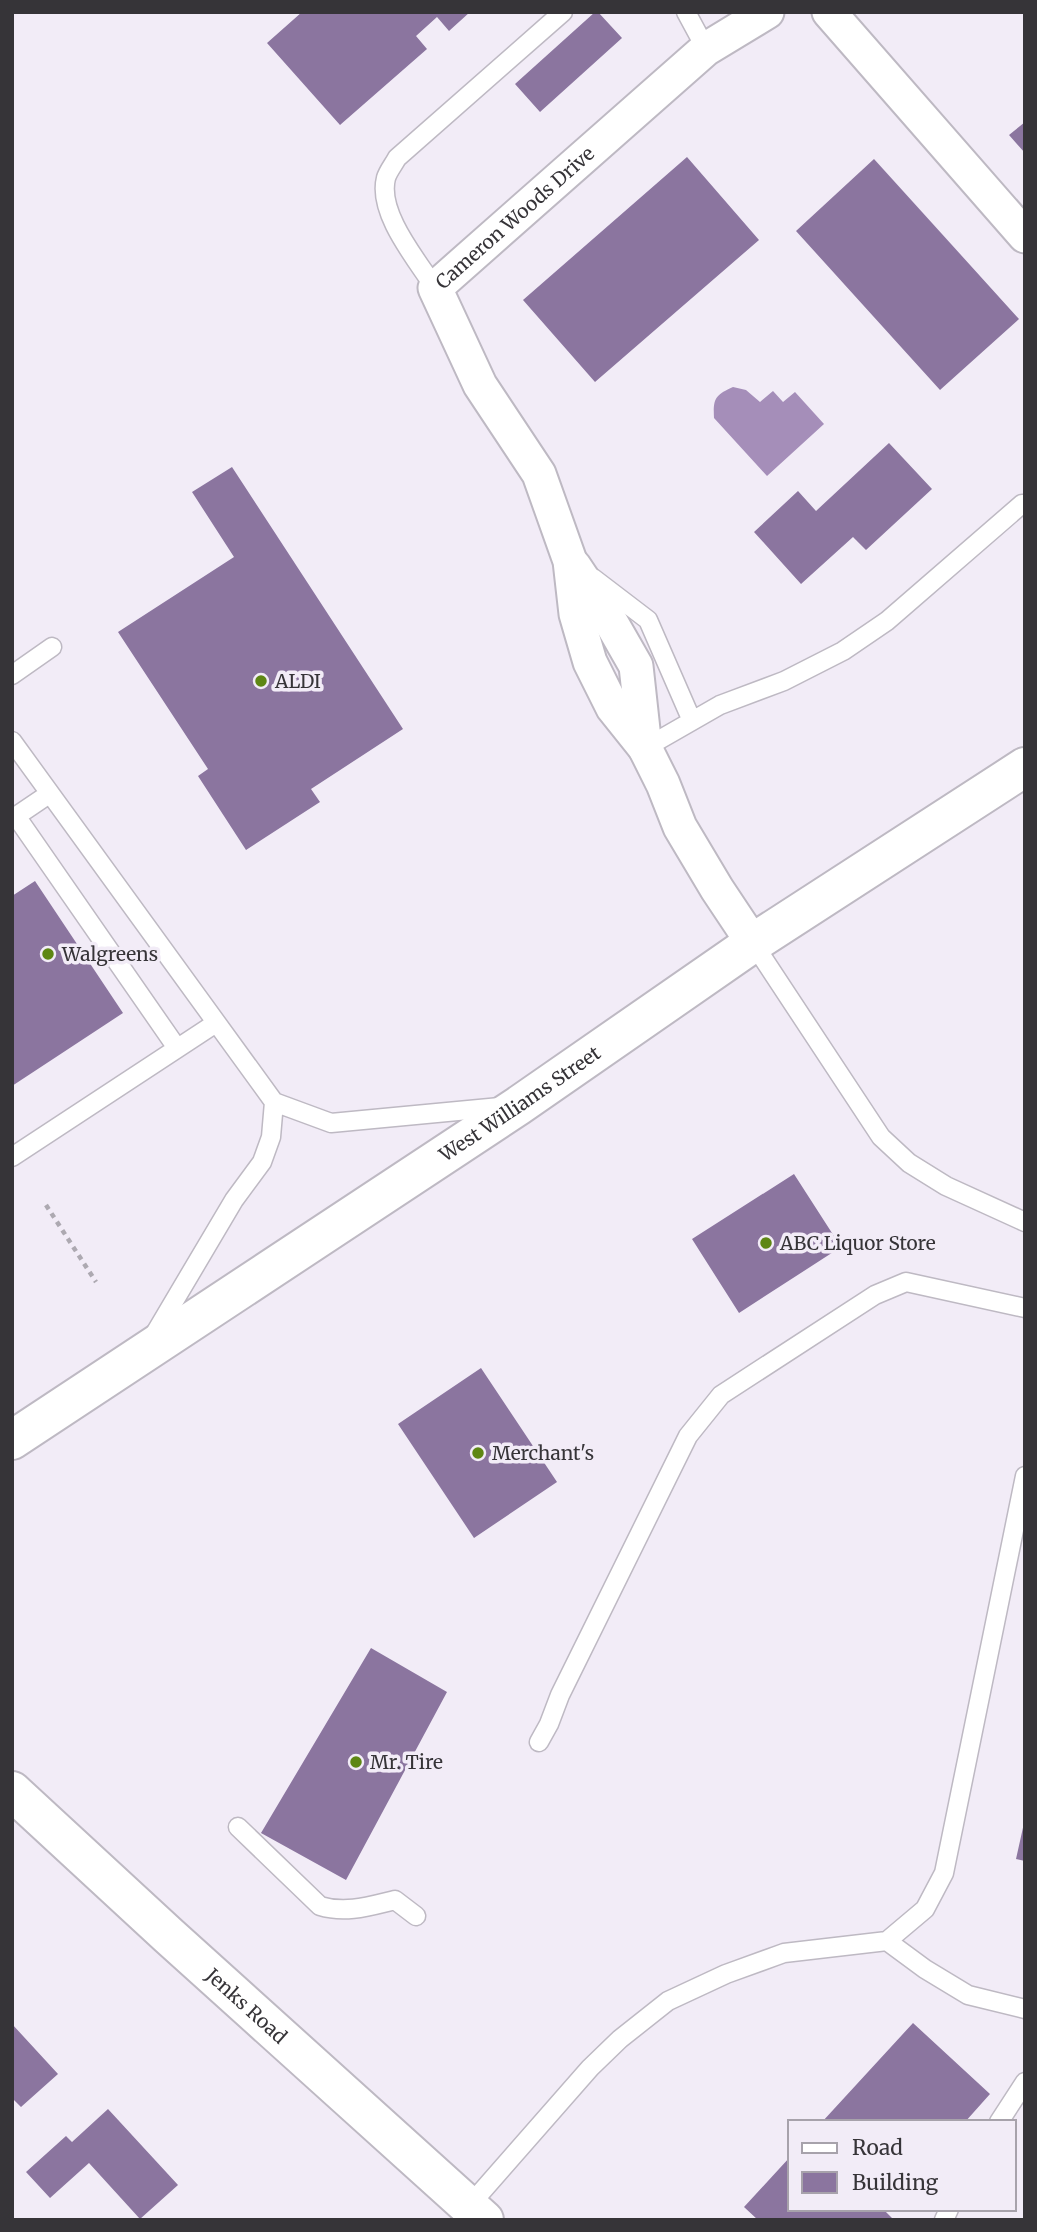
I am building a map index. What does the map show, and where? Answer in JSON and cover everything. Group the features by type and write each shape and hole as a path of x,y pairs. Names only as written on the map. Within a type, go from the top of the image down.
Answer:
{"main road":[{"name":"West Williams Street","path":"12,1440 518,1106 753,943 1025,767"},
{"name":"Jenks Road","path":"12,1791 469,2215"}],"street":[{"name":"Cameron Woods Drive","path":"753,943 680,827 645,748 636,666 608,617 570,561 539,474 480,385 435,288 706,49 767,12"},
{"path":"829,12 1025,236"}],"lane":[{"path":"435,288 398,233 386,199 386,178 397,158 563,12"},
{"path":"685,12 706,49"},
{"path":"645,748 720,705 785,681 843,651 887,621 1022,504"},
{"path":"570,561 648,620 692,720"},
{"path":"12,675 52,647"},
{"path":"12,741 274,1102 331,1123 518,1106"},
{"path":"49,794 14,818 177,1048"},
{"path":"753,943 881,1137 909,1163 946,1186 1025,1222"},
{"path":"12,1157 216,1023"},
{"path":"142,1355 234,1200 261,1162 271,1137 274,1102"},
{"path":"539,1742 688,1436 721,1395 874,1295 906,1282 1025,1308"},
{"path":"469,2215 590,2068 620,2039 668,2001 726,1974 784,1953 887,1941 925,1909 944,1873 1025,1476"},
{"path":"238,1827 320,1906 334,1910 356,1909 396,1900 416,1916"},
{"path":"887,1941 968,1995 1025,2009"},
{"path":"1000,2120 1025,2082"}],"path":[{"path":"46,1205 96,1282"}],"shaded area":[{"path":"733,387 746,390 760,402 773,391 783,402 795,392 824,424 767,476 714,418 716,398"}],"building":[{"path":"302,12 470,12 449,31 437,17 416,36 427,49 340,125 267,43"},
{"path":"595,12 622,38 540,112 515,84"},
{"path":"1025,122 1025,153 1009,135"},
{"path":"687,157 759,240 595,382 523,300"},
{"path":"874,159 1019,319 940,390 796,231"},
{"path":"889,443 932,489 866,550 853,537 801,584 754,532 798,491 816,511"},
{"name":"ALDI","path":"232,467 403,729 311,789 320,802 246,850 198,776 208,769 118,632 234,557 192,492"},
{"name":"Walgreens","path":"35,881 123,1013 12,1086 12,896"},
{"name":"ABC Liquor Store","path":"794,1174 841,1247 739,1313 692,1239"},
{"name":"Merchant's","path":"481,1368 557,1482 474,1538 398,1424"},
{"name":"Mr. Tire","path":"371,1648 447,1692 346,1880 261,1833"},
{"path":"1025,1824 1025,1861 1016,1859"},
{"path":"913,2023 990,2094 967,2120 824,2120"},
{"path":"12,2024 58,2074 21,2107 12,2098"},
{"path":"108,2109 178,2185 140,2219 89,2163 50,2198 26,2172 66,2136 72,2142"},
{"path":"788,2159 788,2211 885,2211 894,2220 758,2220 744,2207"}],"place":[{"name":"ALDI","path":"261,681"},
{"name":"Walgreens","path":"48,954"},
{"name":"ABC Liquor Store","path":"766,1243"},
{"name":"Merchant's","path":"478,1453"},
{"name":"Mr. Tire","path":"356,1762"}]}
